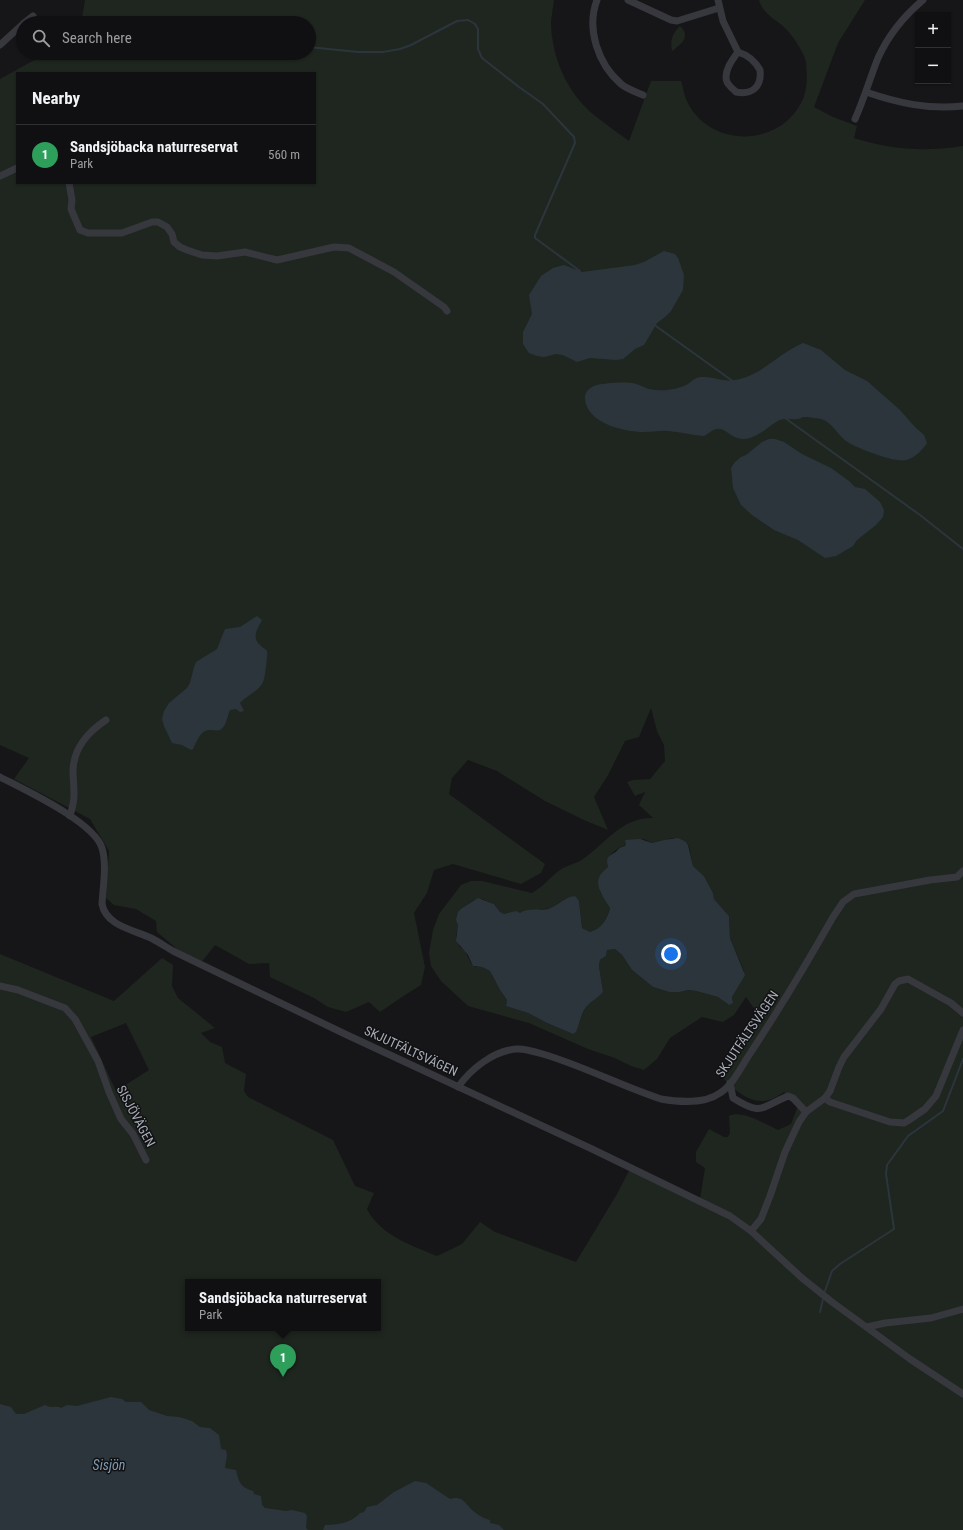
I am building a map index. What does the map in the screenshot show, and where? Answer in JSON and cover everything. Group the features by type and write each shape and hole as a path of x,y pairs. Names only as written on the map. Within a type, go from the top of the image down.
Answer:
{"street":[{"path":"597,0 593,24 595,41 604,64 621,84 643,95"},
{"path":"628,0 671,20 677,21 719,8"},
{"path":"718,0 723,21 738,52 745,54 752,59 760,70 760,82 755,89 748,93 736,92 727,82 726,77 728,68 738,52"},
{"path":"856,119 878,58 888,40 905,18 923,0"},
{"path":"0,45 16,31"},
{"path":"866,92 899,103 943,108 963,106"},
{"path":"0,176 16,168"},
{"path":"69,184 72,200 71,209 80,230 88,233 122,233 152,222 158,222 167,227 172,234 174,242 180,247 202,255 227,255 245,252 277,260 334,247 349,248 394,272 444,306 447,311"},
{"path":"70,816 74,796 73,769 75,755 84,739 106,720"},
{"name":"SKJUTFÄLTSVÄGEN","path":"0,777 84,825 100,843 104,856 103,910 110,919 117,924 152,939 206,967 458,1086 475,1069 493,1056 517,1048 530,1050 557,1058 661,1099 673,1101 708,1099 719,1094 730,1083 777,1013 838,908 849,897 854,894 871,890 957,876 963,871"},
{"path":"751,1231 761,1218 785,1152 799,1122 806,1112 825,1098 830,1091 844,1057 881,1009 895,984 899,981 908,979 951,1003 963,1013"},
{"name":"SISJÖVÄGEN","path":"0,986 18,990 65,1008 75,1019 98,1061 121,1119 133,1134 146,1160"},
{"path":"825,1098 830,1102 890,1122 904,1123 925,1109 936,1096 963,1030"},
{"path":"730,1083 733,1098 755,1109 762,1109 788,1096 793,1098 806,1112"},
{"path":"458,1086 719,1211 751,1231 802,1278 832,1302 910,1359 963,1394"},
{"path":"867,1327 885,1323 931,1318 963,1309"}],"shaded area":[{"path":"85,0 554,0 551,21 552,34 557,60 562,73 584,106 629,141 651,81 681,81 686,99 696,115 710,127 726,134 743,136 761,134 777,128 791,117 802,101 806,87 806,62 803,53 786,29 766,12 759,0 865,0 838,43 814,107 833,117 857,126 854,138 868,142 908,149 935,149 963,146 963,1530 0,1530 0,954 114,1001 162,958 173,965 172,986 178,998 215,1028 201,1033 210,1042 222,1047 225,1063 246,1074 244,1091 248,1097 333,1140 355,1186 374,1193 367,1209 380,1226 397,1238 437,1256 462,1244 480,1222 495,1232 576,1262 617,1194 632,1165 700,1199 705,1168 696,1162 696,1152 709,1129 724,1137 728,1137 730,1133 729,1116 740,1114 753,1118 778,1130 791,1124 798,1106 784,1092 769,1100 762,1101 749,1098 738,1092 723,1078 756,1011 746,997 734,1015 723,1022 702,1017 670,1038 657,1059 644,1070 588,1049 529,1023 468,1006 441,981 431,966 429,953 433,930 439,914 461,885 471,881 482,881 532,893 540,888 560,870 583,859 623,826 642,819 653,818 639,805 645,792 635,796 627,782 633,780 650,779 665,761 664,745 657,731 651,708 639,737 625,741 608,775 594,797 608,830 545,801 497,771 468,760 452,778 449,794 545,864 541,873 521,884 453,864 434,870 427,893 414,913 425,967 421,985 380,1012 369,1002 346,1012 328,1007 314,998 270,977 269,963 249,964 215,945 201,963 177,949 157,932 156,921 136,909 114,905 106,898 109,851 90,819 14,779 29,758 0,745 0,79 34,60 316,60 316,16 82,16","holes":["673,838 686,842 689,846 693,866 704,876 713,893 714,899 729,916 730,938 744,971 732,997 733,1001 727,1004 718,997 696,991 688,990 669,992 653,987 632,970 622,955 615,949 607,950 606,956 600,960 599,966 603,992 586,1007 573,1034 528,1013 506,1006 507,1000 490,971 482,967 475,967 471,963 465,951 459,946 456,936 462,908 474,900 482,899 494,904 503,914 551,908 567,898 579,901 582,928 590,932 594,931 601,926 609,911 610,907 600,892 601,875 608,867 608,861 614,851 644,839 652,843","126,1023 149,1070 116,1091 91,1037"]},
{"path":"680,26 685,33 684,40 672,51 672,37"}],"water":[{"path":"664,251 675,254 678,258 684,275 683,290 671,311 657,323 644,345 635,349 623,359 616,360 590,358 577,362 563,355 556,354 544,357 529,353 523,344 523,332 532,314 529,295 541,276 553,268 564,265 582,272 635,265 644,262"},
{"path":"803,343 821,350 845,370 867,381 899,409 924,435 927,443 923,448 915,456 906,460 885,457 866,451 846,441 832,426 825,421 807,417 781,420 757,435 744,439 734,437 721,429 714,430 704,436 665,431 636,432 617,428 598,420 587,406 585,397 586,393 589,389 601,384 628,383 650,389 664,390 681,387 699,377 735,380 753,374 794,347"},
{"path":"769,439 784,442 802,454 831,468 855,487 865,489 880,502 884,510 883,517 876,525 857,540 853,546 836,556 825,558 798,540 774,530 752,515 741,505 733,488 731,468 741,457 746,455 762,442"},
{"path":"257,616 262,620 256,632 256,639 257,642 267,651 264,680 256,691 240,703 244,711 240,712 236,709 230,710 222,728 220,730 207,730 204,732 199,736 193,749 191,750 182,745 172,743 162,719 164,711 169,703 187,688 196,662 217,649 225,629 240,627"},
{"path":"678,838 686,842 688,845 693,866 704,876 713,893 714,899 729,916 730,938 745,975 732,997 733,1003 729,1005 718,997 696,991 688,990 669,992 653,987 632,970 622,955 615,949 607,950 606,956 600,960 599,966 603,992 586,1008 582,1014 576,1032 573,1034 528,1013 506,1006 507,1000 490,971 482,967 473,966 468,955 456,941 458,925 456,920 458,912 478,898 494,904 500,912 504,914 516,911 520,913 526,910 545,910 575,896 579,901 582,928 590,932 594,931 608,916 610,908 602,896 598,883 601,874 608,867 608,857 619,848 625,846 625,840 640,839 652,843"},
{"name":"Sisjön","path":"111,1397 122,1399 126,1402 141,1402 149,1410 167,1416 179,1417 192,1421 200,1427 210,1428 219,1435 221,1449 226,1450 227,1455 225,1468 236,1470 241,1484 245,1488 253,1491 254,1494 261,1496 262,1505 265,1508 286,1511 292,1510 305,1513 307,1516 306,1528 308,1530 0,1530 0,1404 11,1407 16,1414 24,1414 45,1405 49,1407 61,1408 67,1405 77,1406"},
{"path":"415,1481 426,1483 450,1499 462,1499 476,1513 490,1520 490,1523 499,1525 504,1530 323,1530 325,1525 335,1525 353,1519 360,1513 364,1512 367,1507 377,1505 394,1492"}],"waterway":[{"path":"316,48 358,52 383,52 400,49 411,45 457,21 468,20 475,24 478,29 478,49 482,58 543,104 574,137 575,143 535,238 580,271"},
{"path":"653,324 734,382"},
{"path":"785,418 920,515 963,549"},
{"path":"825,1291 832,1271 840,1264 894,1229 886,1174 887,1165 908,1136 943,1111 963,1059"},
{"path":"820,1312 823,1299"}],"place":[{"name":"Sandsjöbacka naturreservat","path":"283,1377"}]}
